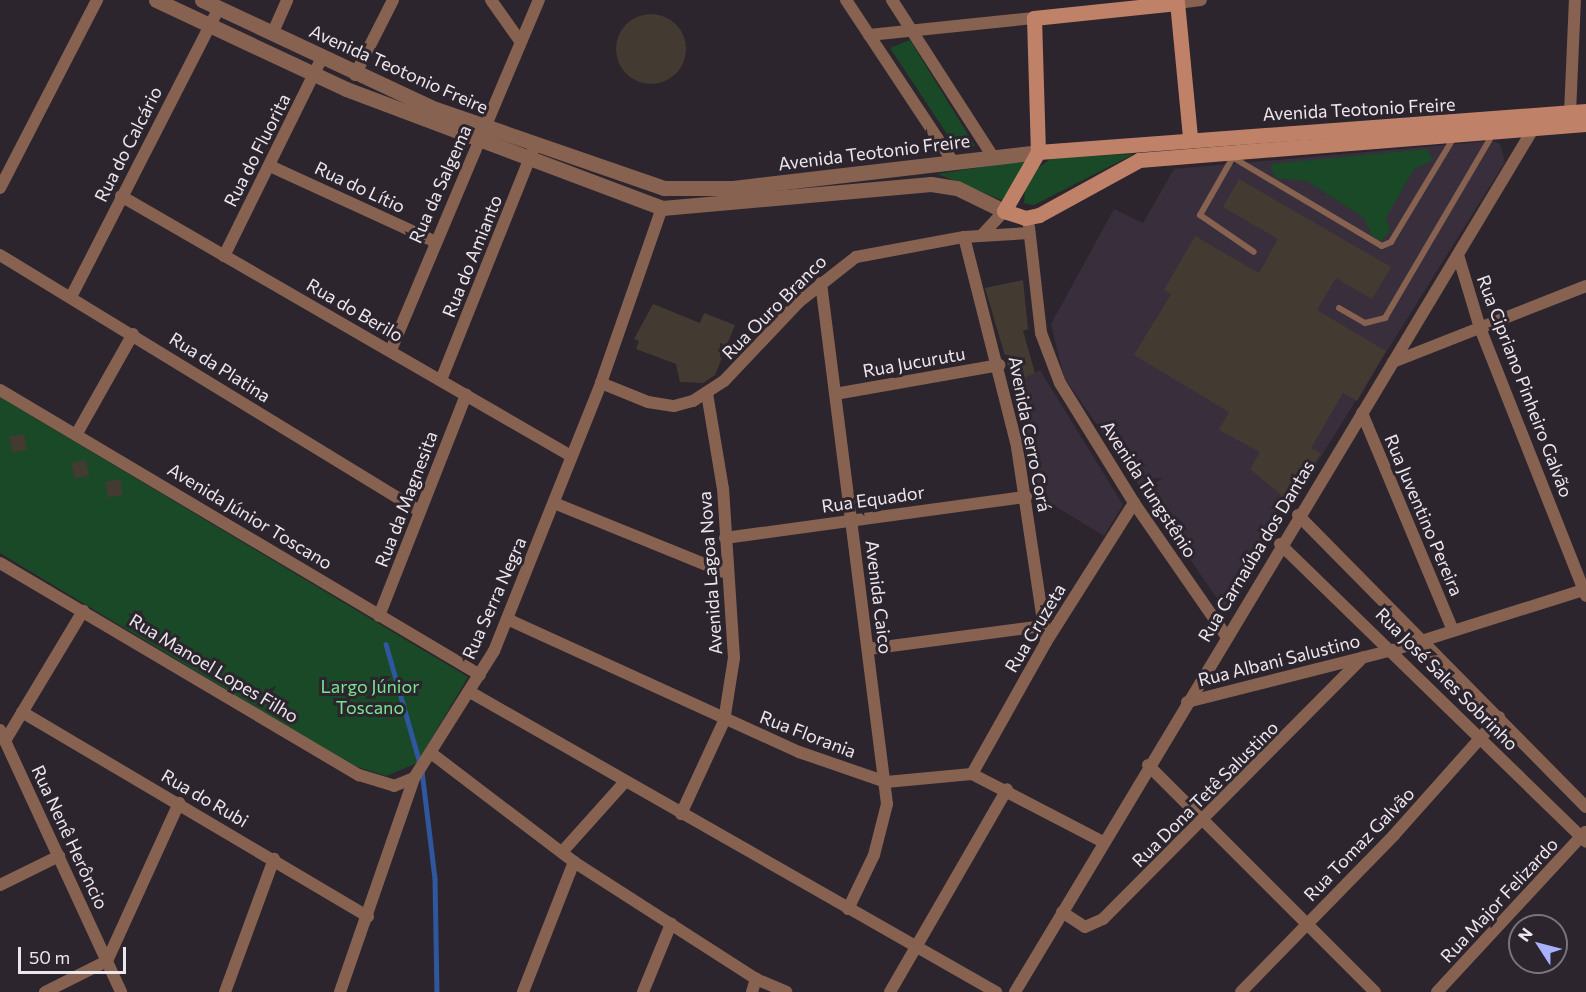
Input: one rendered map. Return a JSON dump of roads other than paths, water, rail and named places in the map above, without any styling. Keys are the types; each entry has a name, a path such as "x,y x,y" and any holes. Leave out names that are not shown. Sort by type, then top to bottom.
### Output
{"main road":[{"path":"1004,211 1038,152 1034,18 1089,6 1177,3 1190,137"},
{"name":"Avenida Teotonio Freire","path":"1038,152 1190,137 1449,125 1586,111"},
{"name":"Avenida Teotonio Freire","path":"1004,211 1029,218 1139,160 1230,156 1532,131 1586,124"}],"street":[{"path":"0,188 97,0"},
{"name":"Avenida Teotonio Freire","path":"156,0 315,76 533,151 664,188 825,178 1038,152"},
{"name":"Avenida Teotonio Freire","path":"202,0 273,32 321,60 483,133"},
{"path":"273,32 287,0"},
{"path":"355,75 393,0"},
{"path":"491,0 519,40"},
{"name":"Rua da Salgema","path":"391,350 434,241 483,133 519,40 539,0"},
{"path":"846,0 954,163"},
{"path":"892,0 993,157"},
{"path":"1177,3 1201,0"},
{"path":"1570,113 1575,0"},
{"name":"Rua do Calcário","path":"71,297 219,8"},
{"path":"869,35 911,28 1034,18"},
{"name":"Rua do Fluorita","path":"224,256 321,60"},
{"name":"Rua Carnaúba dos Dantas","path":"1015,992 1101,842 1532,131"},
{"path":"1190,137 1192,158"},
{"name":"Avenida Teotonio Freire","path":"533,151 662,208 945,185 1004,211"},
{"name":"Rua do Amianto","path":"441,380 533,151"},
{"name":"Rua do Lítio","path":"270,166 434,241"},
{"path":"825,178 826,195"},
{"name":"Rua do Berilo","path":"121,196 571,456"},
{"name":"Rua Serra Negra","path":"340,992 368,917 414,778 480,675 507,619 600,383 662,208"},
{"path":"981,236 1004,211"},
{"path":"1029,218 1029,234"},
{"name":"Rua Ouro Branco","path":"600,383 674,406 707,393 751,356 821,283 856,257 964,237 1029,234"},
{"name":"Avenida Tungstênio","path":"1029,234 1048,357 1134,503 1226,636"},
{"name":"Avenida Cerro Corá","path":"964,237 999,365 1026,497 1046,642"},
{"name":"Rua da Platina","path":"0,255 133,334 420,512"},
{"name":"Rua Cipriano Pinheiro Galvão","path":"1458,255 1480,328 1585,592"},
{"name":"Avenida Caico","path":"821,283 886,782 883,830 848,909"},
{"path":"1393,362 1586,286"},
{"path":"76,435 133,334"},
{"name":"Rua Jucurutu","path":"835,394 999,365"},
{"name":"Avenida Júnior Toscano","path":"0,390 480,675"},
{"name":"Avenida Lagoa Nova","path":"681,814 724,721 734,658 724,572 725,538 707,393"},
{"name":"Rua da Magnesita","path":"380,616 466,395"},
{"name":"Rua Juventino Pereira","path":"1362,413 1453,631"},
{"name":"Rua Equador","path":"725,538 1026,497"},
{"path":"554,503 724,572"},
{"name":"Rua Cruzeta","path":"972,774 1046,642 1134,503"},
{"name":"Rua José Sales Sobrinho","path":"1298,515 1425,640 1586,807"},
{"name":"Rua José Sales Sobrinho","path":"1280,544 1393,650 1480,738 1584,837"},
{"name":"Rua Manoel Lopes Filho","path":"0,563 359,775 394,786 414,778"},
{"name":"Rua Albani Salustino","path":"1187,702 1393,650 1585,592"},
{"path":"4,746 83,611"},
{"name":"Rua Florania","path":"507,619 724,721 886,782 972,774 1007,789 1101,842"},
{"path":"868,649 1042,626"},
{"name":"Rua Dona Tetê Salustino","path":"1062,912 1085,927 1103,919 1363,657"},
{"path":"470,692 624,783 996,992"},
{"name":"Rua do Rubi","path":"22,712 274,859 368,917"},
{"name":"Rua Tomaz Galvão","path":"1241,992 1498,717"},
{"name":"Rua Nenê Herôncio","path":"4,746 121,992"},
{"path":"431,753 574,862 756,979 786,992"},
{"path":"1148,765 1305,925 1375,992"},
{"path":"562,852 624,783"},
{"path":"890,992 1007,789"},
{"path":"45,992 106,961 179,803"},
{"name":"Rua Major Felizardo","path":"1437,992 1584,837"},
{"path":"0,885 58,856"},
{"path":"225,992 274,859"},
{"path":"523,992 574,862"},
{"path":"643,992 671,924"},
{"path":"752,992 756,979"}],"lane":[{"path":"1339,308 1365,323 1385,318 1494,133"},
{"name":"Avenida Teotonio Freire","path":"1230,156 1382,246 1391,242 1454,137"},
{"path":"1230,156 1200,215 1254,252"}],"waterway":[{"path":"386,644 420,763"},
{"path":"422,771 435,879 437,992"}],"park label":[{"name":"Largo Júnior Toscano","path":"370,697"}]}
